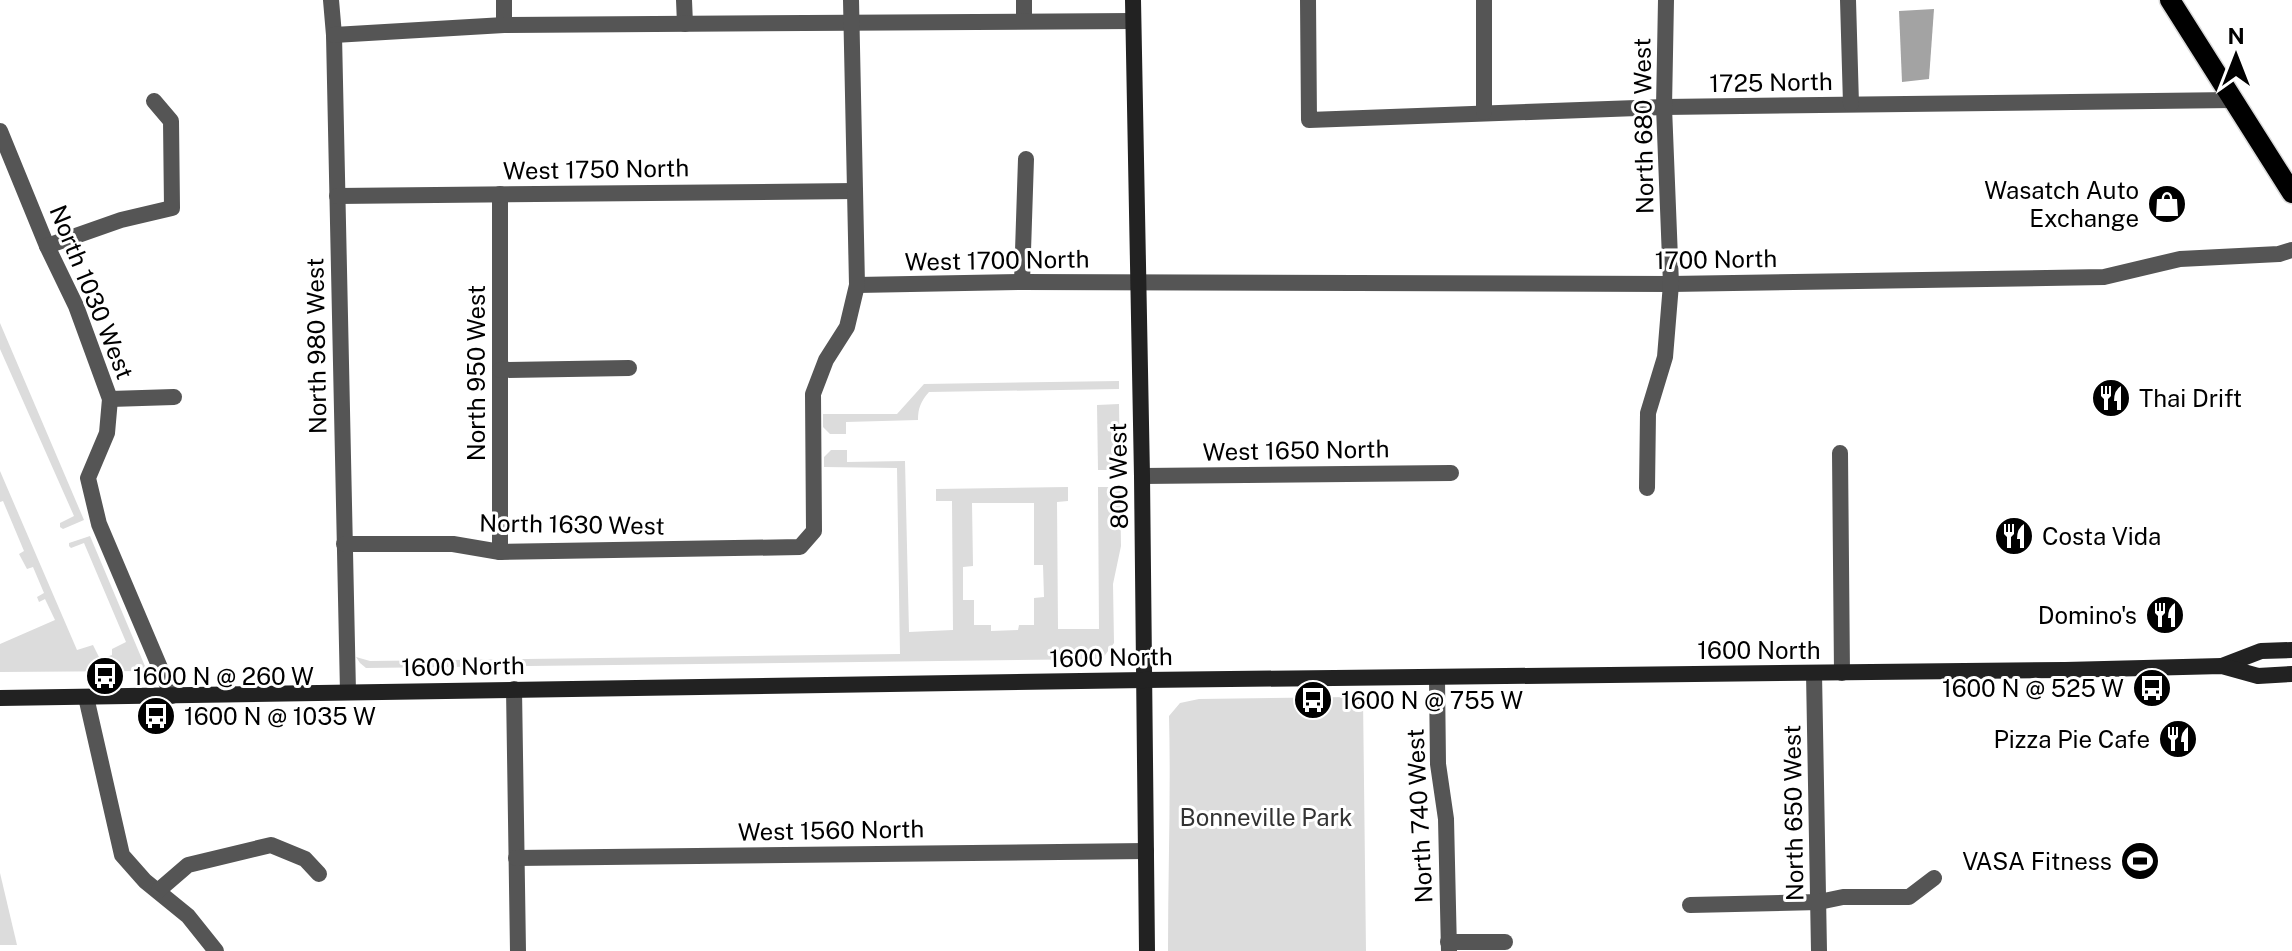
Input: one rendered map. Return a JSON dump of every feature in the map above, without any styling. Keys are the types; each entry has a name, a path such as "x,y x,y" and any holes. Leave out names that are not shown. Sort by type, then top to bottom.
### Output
{"main road":[{"name":"800 West","path":"1133,0 1147,951"},
{"path":"2170,0 2292,193"},
{"name":"1600 North","path":"2222,666 2261,651 2292,650"},
{"name":"1600 North","path":"0,698 2222,666 2258,676 2292,674"}],"street":[{"name":"North 980 West","path":"331,0 348,692"},
{"path":"504,0 504,25"},
{"path":"684,0 685,24"},
{"path":"851,0 857,285"},
{"path":"1024,0 1024,21"},
{"name":"1725 North","path":"1308,0 1309,120 1664,107 2233,100"},
{"path":"1484,0 1484,112"},
{"name":"North 680 West","path":"1647,488 1648,413 1665,357 1671,284 1664,107 1666,0"},
{"path":"1848,0 1851,104"},
{"path":"334,35 504,25 1133,21"},
{"path":"47,246 121,220 172,208 171,121 154,101"},
{"name":"North 1030 West","path":"0,131 47,246 76,306 110,399 107,433 88,478 99,524 172,696"},
{"path":"1022,282 1026,159"},
{"name":"West 1750 North","path":"337,196 855,191"},
{"name":"North 950 West","path":"500,194 500,552"},
{"name":"1700 North","path":"1138,283 1671,284 2104,277 2180,259 2279,254 2292,250"},
{"name":"West 1700 North","path":"857,285 1138,283"},
{"name":"North 1630 West","path":"344,544 453,544 500,552 800,547 814,531 813,394 826,360 847,327 857,285"},
{"path":"500,370 629,368"},
{"path":"110,399 174,397"},
{"path":"1840,453 1842,673"},
{"name":"West 1650 North","path":"1142,476 1451,473"},
{"name":"North 650 West","path":"1814,673 1819,951"},
{"name":"North 740 West","path":"1437,678 1438,764 1446,819 1448,946"},
{"path":"514,689 518,951"},
{"path":"86,697 122,855 145,881 188,916 211,949"},
{"path":"159,890 188,865 271,845 305,859 319,874"},
{"name":"West 1560 North","path":"516,858 1146,851"},
{"path":"1690,905 1819,902 1843,897 1909,897 1934,878"},
{"path":"1448,946 1505,942"}],"green space":[{"path":"0,323 84,520 63,529 60,523 74,516 0,349"},
{"path":"1119,381 1119,389 929,392 920,405 918,420 846,422 846,434 830,434 823,427 823,414 897,414 924,384"},
{"path":"1119,404 1120,470 1098,470 1097,405"},
{"path":"831,450 847,450 847,462 905,461 909,632 953,630 952,501 936,501 936,489 1068,487 1068,501 1057,502 1058,629 1099,629 1098,487 1120,487 1121,546 1113,584 1114,643 1102,659 366,668 356,657 370,661 900,654 897,468 824,467 824,457","holes":["972,503 1034,503 1034,565 1043,565 1044,597 1034,598 1034,625 1019,625 1018,630 991,631 991,625 974,625 974,600 963,600 963,567 973,566"]},
{"path":"0,471 77,650 93,645 100,659 112,655 112,649 126,642 84,543 69,546 69,543 90,536 147,671 0,672 0,644 55,620 45,599 39,602 37,597 44,593 33,567 27,569 19,554 24,551 3,501 0,502"},
{"name":"Bonneville Park","path":"1363,698 1366,951 1168,951 1169,716 1180,703 1199,699"},
{"path":"0,873 17,945 0,945"}],"shaded area":[{"path":"1934,9 1929,79 1902,82 1899,11"}],"place":[{"name":"Wasatch Auto Exchange","path":"2167,204"},
{"name":"Thai Drift","path":"2111,398"},
{"name":"Costa Vida","path":"2014,536"},
{"name":"Domino's","path":"2165,615"},
{"name":"1600 N @ 260 W","path":"105,676"},
{"name":"1600 N @ 525 W","path":"2152,688"},
{"name":"1600 N @ 755 W","path":"1313,700"},
{"name":"1600 N @ 1035 W","path":"156,716"},
{"name":"Pizza Pie Cafe","path":"2178,739"},
{"name":"VASA Fitness","path":"2140,861"}]}
